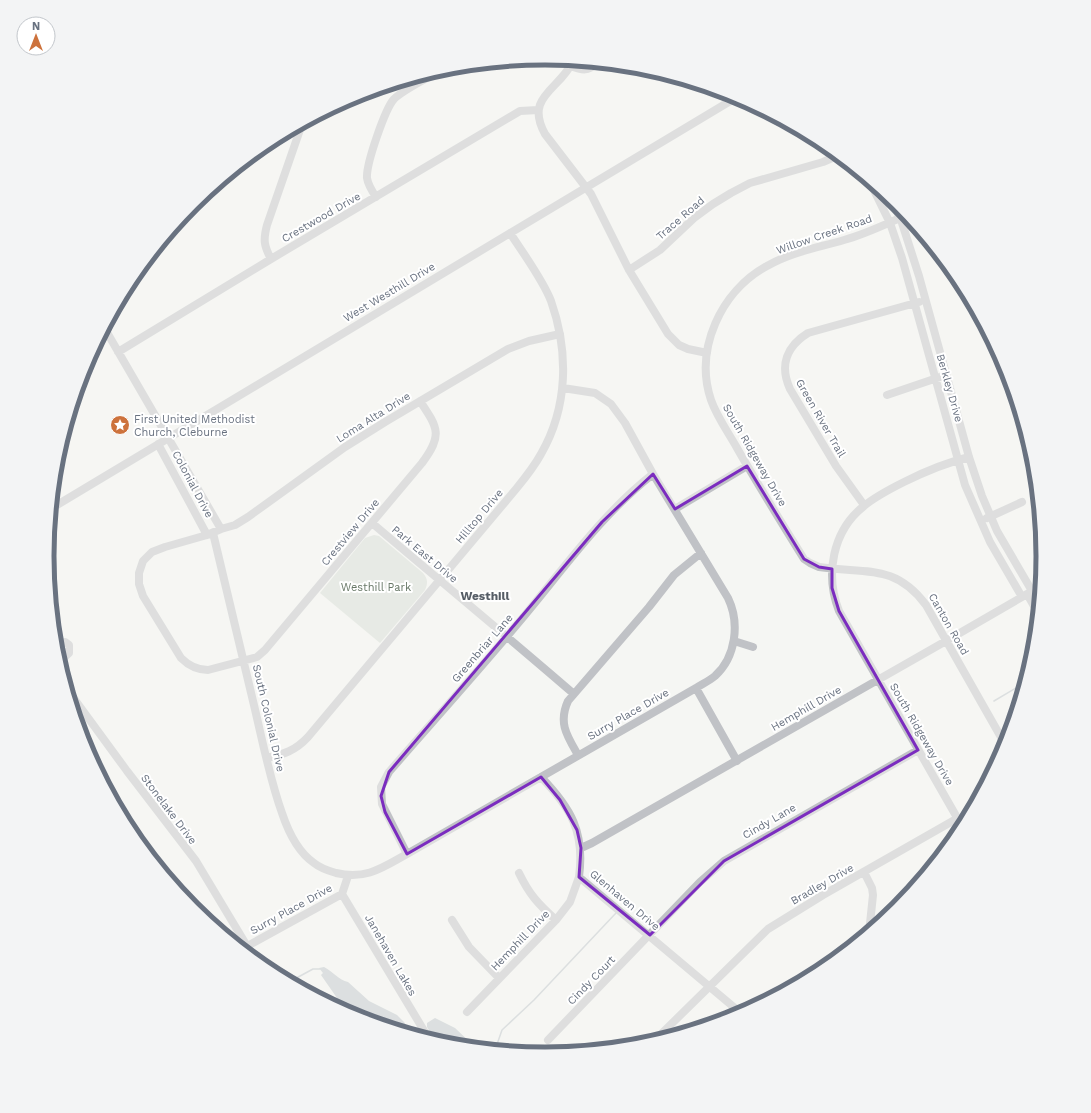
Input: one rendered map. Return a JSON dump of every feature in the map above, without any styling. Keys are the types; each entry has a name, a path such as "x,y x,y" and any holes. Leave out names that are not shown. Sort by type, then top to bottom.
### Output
{"street":[{"path":"570,66 544,95 538,110 539,121 545,134 587,187 629,270 672,340 688,349 707,353"},
{"path":"575,66 581,70 588,70 592,67"},
{"path":"376,197 370,187 367,176 370,160 385,114 394,99 424,81"},
{"name":"West Westhill Drive","path":"57,505 262,380 730,100"},
{"name":"Crestwood Drive","path":"118,352 520,111 528,109 538,110"},
{"path":"271,259 265,248 264,240 267,225 299,131"},
{"name":"Trace Road","path":"629,270 660,250 694,218 731,193 750,183 823,162 832,158"},
{"name":"Berkley Drive","path":"875,191 890,223 902,258 966,485 990,542 1027,594"},
{"name":"Willow Creek Road","path":"707,353 713,328 726,302 744,282 756,273 766,266 801,251 844,240 890,223 901,217"},
{"name":"Berkley Drive","path":"901,218 920,276 925,300 969,457 982,496 997,531 1034,607"},
{"name":"Hilltop Drive","path":"267,758 287,753 299,746 516,489 541,454 551,435 558,415 563,388 564,372 560,334 550,300 543,285 510,233"},
{"name":"Green River Trail","path":"864,506 836,466 790,389 785,375 786,358 794,344 808,333 925,300"},
{"path":"108,334 168,438"},
{"name":"Loma Alta Drive","path":"210,534 235,525 248,517 345,447 513,347 529,341 560,334"},
{"name":"South Ridgeway Drive","path":"707,353 707,378 711,400 716,411 747,466 804,559 819,568 832,569 832,588 839,611 959,821"},
{"path":"887,395 936,378 947,376"},
{"name":"Surry Place Drive","path":"246,946 342,894 348,876 362,875 376,871 696,688 715,676 731,652 735,628 732,607 653,474 625,423 611,404 595,393 563,388"},
{"name":"Crestview Drive","path":"210,534 152,552 143,561 139,573 139,584 143,596 181,658 193,668 200,670 208,670 257,657 265,650 422,463 432,450 436,439 436,429 420,401"},
{"name":"Colonial Drive","path":"168,438 221,529"},
{"name":"Colonial Drive","path":"158,444 210,534"},
{"path":"832,569 834,554 842,533 848,522 864,506 888,490 926,471 943,464 969,457"},
{"path":"675,509 747,466"},
{"name":"Greenbriar Lane","path":"407,854 382,804 381,791 384,779 507,636 602,522 633,490 653,474"},
{"path":"980,521 1022,502"},
{"name":"Park East Drive","path":"372,523 574,694"},
{"name":"South Colonial Drive","path":"210,534 282,813 301,851 314,863 329,871 348,876"},
{"path":"578,755 566,734 563,723 564,710 574,694 674,576 701,553"},
{"name":"Canton Road","path":"832,569 886,574 906,584 914,590 926,605 1002,739"},
{"name":"Hemphill Drive","path":"581,848 1036,589"},
{"path":"734,641 753,647"},
{"path":"62,643 65,642 69,645 69,653 64,657"},
{"path":"696,688 737,760"},
{"name":"Stonelake Drive","path":"76,702 196,861 243,944"},
{"name":"Cindy Lane","path":"650,935 700,882 724,861 918,750"},
{"name":"Glenhaven Drive","path":"541,777 552,788 569,812 577,830 581,848 579,877 650,935 737,1010"},
{"name":"Bradley Drive","path":"661,1034 768,929 796,911 958,818"},
{"path":"519,872 531,895 556,920"},
{"path":"864,872 872,888 873,895 870,926"},
{"name":"Hemphill Drive","path":"467,1012 556,920 570,902 579,877"},
{"name":"Janehaven Lakes","path":"342,894 421,1032"},
{"path":"452,920 469,947 499,978"},
{"name":"Cindy Court","path":"548,1040 650,935"}],"highlighted area":[{"path":"747,466 804,559 819,567 832,569 832,588 839,611 918,750 724,861 650,935 579,877 581,848 577,830 560,800 541,777 407,854 385,812 381,796 389,772 602,522 653,474 675,509"}],"green space":[{"name":"Westhill Park","path":"374,535 379,536 423,573 427,581 425,590 380,643 320,593 365,538"}],"shaded area":[{"path":"324,967 348,982 369,1001 397,1015 408,1028 357,1011 341,1003 321,975 323,973 319,968"},
{"path":"435,1018 455,1028 470,1042 431,1034 427,1027 427,1023"}],"waterway":[{"path":"994,701 1019,686"},
{"path":"497,1045 502,1030 534,1000 616,913"},
{"path":"295,979 313,969 320,969"}],"place":[{"name":"First United Methodist Church, Cleburne","path":"120,425"}],"district":[{"name":"Westhill","path":"485,596"}]}
